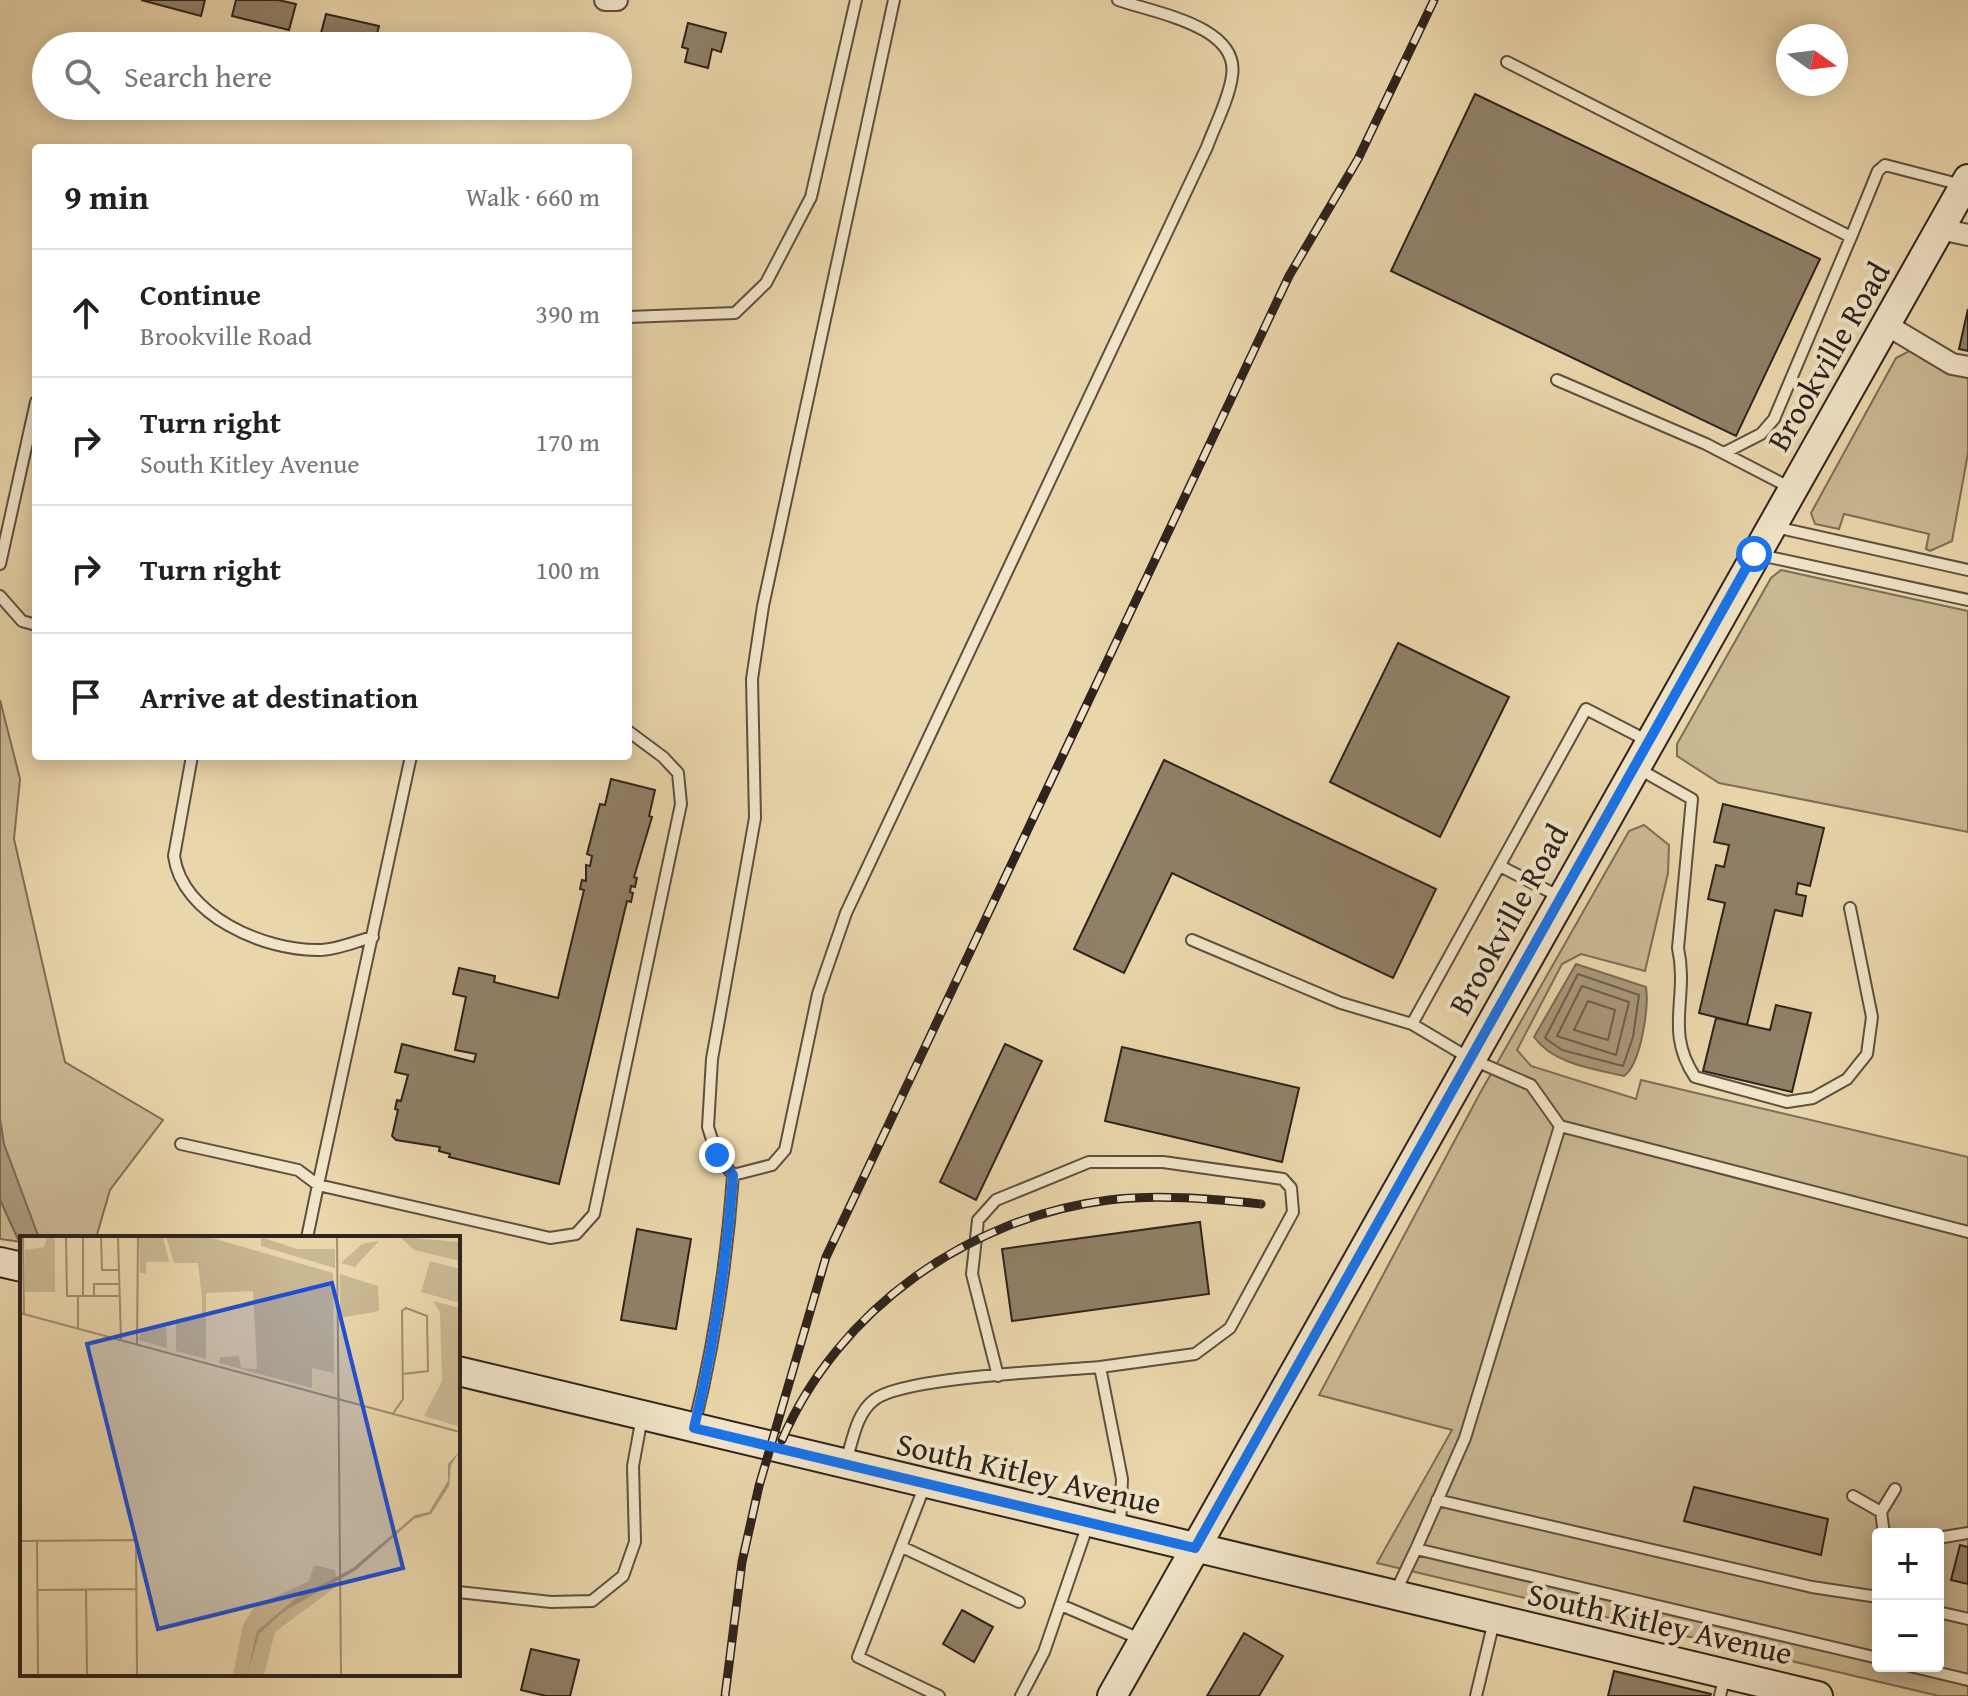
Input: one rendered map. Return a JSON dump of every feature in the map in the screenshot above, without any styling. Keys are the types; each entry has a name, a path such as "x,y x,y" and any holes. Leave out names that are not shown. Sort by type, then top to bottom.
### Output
{"main road":[{"name":"Brookville Road","path":"1112,1696 1469,1058 1966,182"},
{"path":"0,1262 20,1267"},
{"name":"South Kitley Avenue","path":"460,1371 1494,1619 1722,1685 1818,1696"}],"street":[{"path":"1940,229 1968,235"},
{"path":"1885,324 1952,364 1968,367"}],"lane":[{"path":"632,317 735,313 766,283 811,197 856,0"},
{"path":"694,1428 710,1363 727,1262 733,1175 717,1155 708,1127 712,1059 755,818 752,679 763,606 894,0"},
{"path":"733,1175 772,1165 785,1150 818,994 846,913 1207,147 1232,76 1231,53 1213,33 1118,0"},
{"path":"1507,62 1851,237"},
{"path":"1724,453 1761,434 1774,419 1878,171 1885,165 1966,182"},
{"path":"1557,380 1724,453 1792,488"},
{"path":"0,564 32,420"},
{"path":"1770,526 1968,570"},
{"path":"1754,554 1968,600"},
{"path":"0,596 22,621 32,624"},
{"path":"1412,1024 1586,709 1648,741"},
{"path":"181,1144 298,1170 318,1185 550,1238 576,1234 594,1214 681,804 678,773 663,757 632,734"},
{"path":"191,760 174,856 176,872 193,899 235,928 289,949 323,950 373,937"},
{"path":"307,1236 410,760"},
{"path":"1634,766 1692,799 1678,948 1683,972 1677,1035 1682,1057 1695,1077 1787,1102 1813,1098 1847,1079 1867,1054 1872,1017 1850,908"},
{"path":"1500,866 1560,897"},
{"path":"1192,940 1341,1003 1412,1024 1469,1058 1531,1085 1560,1126 1968,1232"},
{"path":"1394,1595 1465,1438 1560,1126"},
{"path":"845,1464 859,1418 875,1399 907,1386 1100,1367 1195,1354 1230,1328 1293,1212 1291,1188 1283,1179 1163,1162 1089,1162 996,1200 978,1220 972,1274 998,1376"},
{"path":"1100,1367 1122,1479 1120,1530"},
{"path":"460,1592 551,1602 592,1601 623,1576 635,1542 633,1466 642,1415"},
{"path":"925,1483 858,1657 939,1696"},
{"path":"1883,1528 1881,1512 1895,1489"},
{"path":"1853,1496 1881,1512"},
{"path":"1437,1500 1812,1587 1872,1596"},
{"path":"1021,1696 1044,1652 1089,1522"},
{"path":"1944,1537 1968,1533"},
{"path":"902,1547 1019,1602"},
{"path":"1416,1549 1872,1657"},
{"path":"1061,1605 1143,1641"},
{"path":"1944,1613 1968,1619"},
{"path":"1476,1696 1494,1619"},
{"path":"1935,1672 1968,1680"}],"shaded area":[{"path":"1911,350 1968,375 1968,453 1952,541 1930,551 1926,549 1929,534 1844,514 1839,529 1815,524 1811,513 1896,358"},
{"path":"1781,570 1968,611 1968,832 1719,783 1677,756 1677,744 1771,578"},
{"path":"0,700 20,779 14,839 65,1062 163,1120 110,1190 97,1236 20,1236 20,1242 0,1239"},
{"path":"1644,825 1669,845 1668,873 1645,971 1581,954 1562,964 1517,1050 1531,1066 1636,1099 1641,1080 1968,1157 1968,1696 1939,1696 1377,1563 1452,1430 1319,1395 1479,1095 1629,831"}],"water":[{"path":"1576,964 1646,987 1645,1021 1639,1048 1630,1070 1624,1076 1563,1059 1552,1054 1534,1037"},
{"path":"0,1119 4,1144 38,1236 20,1236 20,1244 0,1200"}],"building":[{"path":"141,0 205,0 201,16"},
{"path":"236,0 278,0 296,4 289,30 232,16"},
{"path":"326,14 379,26 378,32 321,32"},
{"path":"688,23 726,33 721,52 712,49 708,68 685,62 688,49 682,47"},
{"path":"1475,94 1820,259 1736,436 1391,271"},
{"path":"1968,309 1968,351 1959,349"},
{"path":"1398,643 1509,697 1440,837 1330,782"},
{"path":"1164,760 1436,889 1393,978 1172,873 1124,973 1074,949"},
{"path":"611,779 655,790 649,816 652,817 634,877 637,878 635,887 631,886 631,902 627,901 559,1184 449,1157 450,1154 439,1151 440,1147 396,1140 392,1136 398,1110 395,1109 397,1100 401,1101 408,1075 395,1072 402,1044 474,1062 476,1054 455,1050 466,997 453,994 459,968 495,976 494,982 558,998 584,890 580,889 582,880 586,881 586,865 590,866 592,856 587,854 600,804 605,805"},
{"path":"1723,804 1824,828 1810,886 1798,883 1796,894 1806,896 1802,916 1775,910 1747,1025 1699,1013 1725,903 1708,899 1716,865 1724,867 1729,845 1714,842"},
{"path":"1776,1005 1811,1013 1792,1092 1703,1071 1716,1018 1770,1030"},
{"path":"1005,1044 1042,1061 976,1200 940,1182"},
{"path":"1122,1047 1299,1088 1282,1162 1105,1121"},
{"path":"1200,1222 1209,1294 1012,1321 1002,1249"},
{"path":"637,1229 691,1239 676,1329 621,1320"},
{"path":"1694,1487 1828,1519 1821,1555 1684,1521"},
{"path":"1960,1545 1968,1547 1968,1584 1951,1580"},
{"path":"962,1610 993,1627 974,1662 943,1644"},
{"path":"1244,1633 1283,1656 1259,1696 1207,1696"},
{"path":"531,1649 579,1660 570,1696 546,1696 521,1690"},
{"path":"1614,1671 1711,1694 1608,1696"}],"railway":[{"path":"725,1696 742,1562 759,1486 826,1257 1289,276 1358,159 1434,0"},
{"path":"782,1440 806,1393 837,1350 873,1311 914,1278 959,1249 1007,1226 1057,1210 1109,1200 1166,1197 1261,1204"}],"route":[{"path":"717,1155 733,1175 727,1262 710,1363 694,1428 1195,1548 1754,554"}]}
